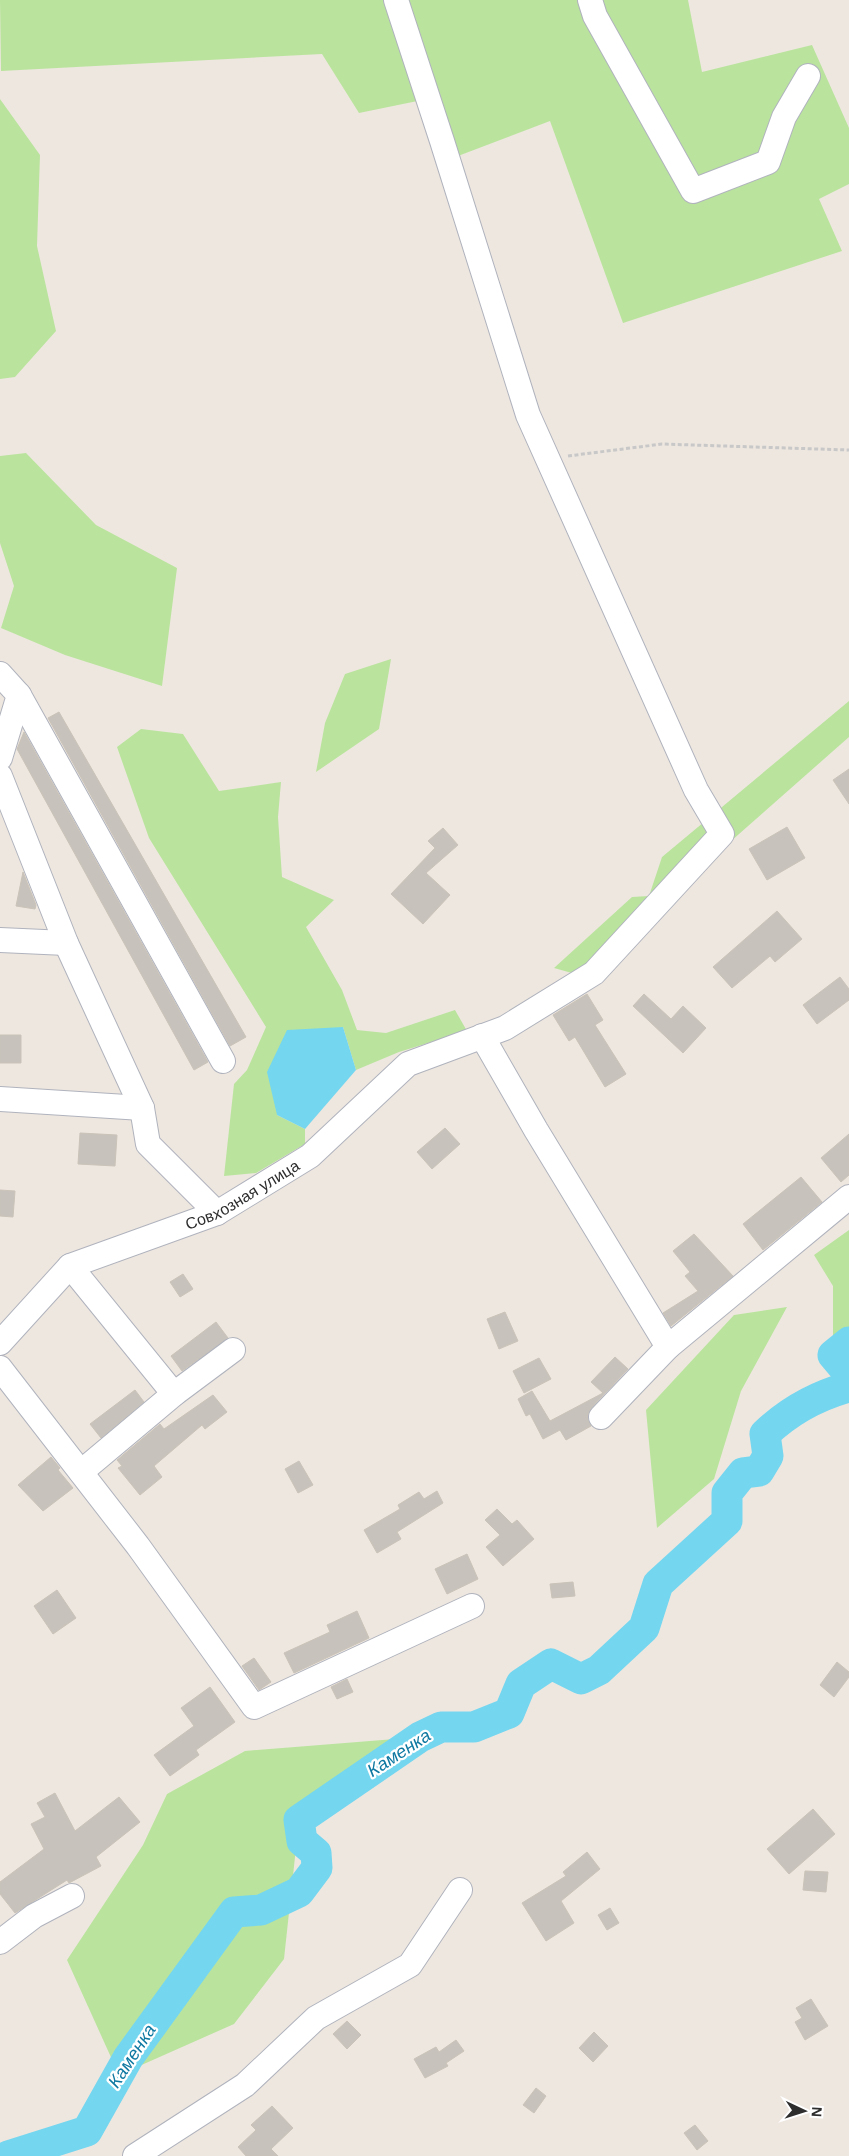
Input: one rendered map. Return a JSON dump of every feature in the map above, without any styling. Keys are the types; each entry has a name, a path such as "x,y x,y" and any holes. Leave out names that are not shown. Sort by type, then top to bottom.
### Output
{"street":[{"path":"396,0 528,415 547,459"},
{"path":"590,0 595,16 693,190 768,162 784,117 808,76"},
{"name":"Совхозная улица","path":"0,1343 70,1266 217,1213 310,1156 408,1064 504,1028 594,973 722,834 696,790 547,459"},
{"path":"0,674 19,695 223,1061"},
{"path":"0,758 19,695"},
{"path":"0,776 66,943 142,1108 148,1144 217,1213"},
{"path":"0,940 66,943"},
{"path":"482,1036 536,1130 668,1347"},
{"path":"0,1099 142,1108"},
{"path":"601,1417 668,1347 849,1197"},
{"path":"70,1266 174,1394"},
{"path":"81,1472 174,1394 233,1350"},
{"path":"0,1368 138,1546 254,1707 472,1606"},
{"path":"135,2156 245,2085 316,2018 410,1965 460,1890"},
{"path":"0,1942 34,1916 72,1896"}],"path":[{"path":"547,459 662,444 849,450"}],"green space":[{"path":"0,0 688,0 702,72 812,45 849,128 849,184 819,199 842,251 623,323 550,121 458,156 437,97 359,113 322,54 1,71"},
{"path":"0,99 40,155 37,246 56,331 15,377 0,379"},
{"path":"26,453 96,525 177,568 162,686 65,655 1,628 14,586 0,543 0,456"},
{"path":"391,659 379,729 316,772 325,723 345,674"},
{"path":"849,701 849,737 579,975 554,968 632,897 649,896 662,857"},
{"path":"141,729 183,734 219,791 281,782 278,817 282,877 334,900 306,927 342,990 357,1030 386,1033 455,1010 467,1031 399,1052 356,1070 343,1027 277,1115 305,1129 305,1144 256,1173 224,1176 234,1084 247,1070 266,1027 149,838 117,747"},
{"path":"849,1230 849,1368 833,1355 833,1286 814,1255"},
{"path":"787,1307 741,1391 714,1479 657,1528 646,1410 734,1315"},
{"path":"420,1737 299,1820 284,1959 234,2024 119,2075 67,1960 143,1845 167,1794 245,1751"}],"water":[{"path":"343,1027 356,1070 305,1129 277,1115 267,1072 287,1030"}],"building":[{"path":"59,712 246,1037 230,1046 48,718"},
{"path":"24,732 208,1062 194,1070 17,749"},
{"path":"849,769 849,804 833,780"},
{"path":"787,827 805,858 767,880 749,849"},
{"path":"443,828 458,845 426,873 450,895 423,924 391,894 435,848 428,841"},
{"path":"23,872 36,905 35,909 16,906"},
{"path":"777,911 802,939 775,962 770,956 732,988 713,967"},
{"path":"840,977 849,989 849,1000 817,1024 803,1005"},
{"path":"587,994 603,1020 595,1025 626,1074 605,1087 575,1037 569,1041 553,1015"},
{"path":"644,994 671,1019 683,1006 706,1028 683,1053 633,1006"},
{"path":"0,1035 21,1035 21,1063 0,1063"},
{"path":"445,1128 460,1144 432,1169 417,1152"},
{"path":"80,1133 117,1135 115,1166 78,1164"},
{"path":"849,1134 849,1175 841,1182 821,1158"},
{"path":"801,1177 822,1202 763,1250 743,1224"},
{"path":"0,1190 15,1191 13,1217 0,1216"},
{"path":"694,1234 733,1276 671,1326 663,1313 698,1291 685,1276 690,1272 673,1251"},
{"path":"183,1274 193,1289 180,1297 170,1282"},
{"path":"505,1312 518,1341 499,1349 487,1319"},
{"path":"216,1322 228,1338 182,1371 171,1356"},
{"path":"615,1357 628,1369 591,1408 588,1420 591,1426 566,1440 560,1430 543,1439 530,1414 526,1416 518,1399 532,1391 550,1421 603,1393 591,1382"},
{"path":"539,1358 551,1379 524,1393 513,1371"},
{"path":"135,1390 144,1402 101,1438 90,1424"},
{"path":"213,1395 227,1412 205,1429 202,1425 154,1466 162,1477 140,1495 118,1468 122,1466 117,1460 160,1424 164,1429"},
{"path":"51,1457 60,1468 58,1470 73,1488 43,1511 18,1485"},
{"path":"299,1461 313,1485 298,1493 285,1469"},
{"path":"437,1491 443,1503 397,1532 401,1539 377,1553 364,1530 400,1509 398,1505 419,1492 424,1499"},
{"path":"497,1509 512,1524 517,1520 534,1539 503,1566 486,1547 500,1535 485,1520"},
{"path":"467,1554 478,1579 447,1594 435,1569"},
{"path":"573,1582 575,1596 552,1598 550,1584"},
{"path":"57,1590 76,1618 53,1634 34,1606"},
{"path":"357,1611 369,1638 294,1673 284,1653 330,1632 327,1625"},
{"path":"254,1658 271,1682 259,1690 242,1666"},
{"path":"837,1662 849,1672 849,1677 834,1697 820,1685"},
{"path":"347,1679 353,1692 337,1699 331,1687"},
{"path":"210,1687 235,1722 196,1750 199,1755 170,1776 154,1755 194,1726 181,1708"},
{"path":"55,1793 75,1831 119,1797 140,1822 96,1857 101,1866 69,1883 67,1880 15,1913 0,1894 0,1882 44,1849 31,1824 45,1817 37,1803"},
{"path":"813,1809 835,1834 789,1874 767,1849"},
{"path":"587,1852 600,1869 561,1901 574,1923 546,1941 522,1903 566,1876 563,1872"},
{"path":"805,1871 828,1872 826,1892 803,1890"},
{"path":"610,1908 619,1923 607,1930 598,1915"},
{"path":"811,1999 828,2026 805,2040 795,2022 802,2018 796,2008"},
{"path":"347,2021 361,2035 347,2049 333,2034"},
{"path":"594,2032 608,2046 593,2062 579,2048"},
{"path":"456,2040 464,2051 446,2063 448,2066 425,2078 414,2059 436,2047 439,2052"},
{"path":"536,2088 546,2096 534,2113 523,2105"},
{"path":"272,2106 293,2128 271,2149 278,2156 246,2156 238,2147 256,2130 251,2125"},
{"path":"695,2125 708,2141 697,2150 684,2133"}],"waterway":[{"name":"Каменка","path":"849,1342 833,1355 849,1374"},
{"name":"Каменка","path":"8,2156 87,2131 128,2058 234,1912 261,1910 299,1892 317,1868 316,1853 302,1841 299,1820 420,1737 441,1727 474,1727 509,1713 521,1684 551,1664 581,1679 599,1670 644,1628 658,1584 727,1521 727,1493 743,1473 759,1471 768,1456 765,1434 793,1411 825,1395 849,1387"}]}
